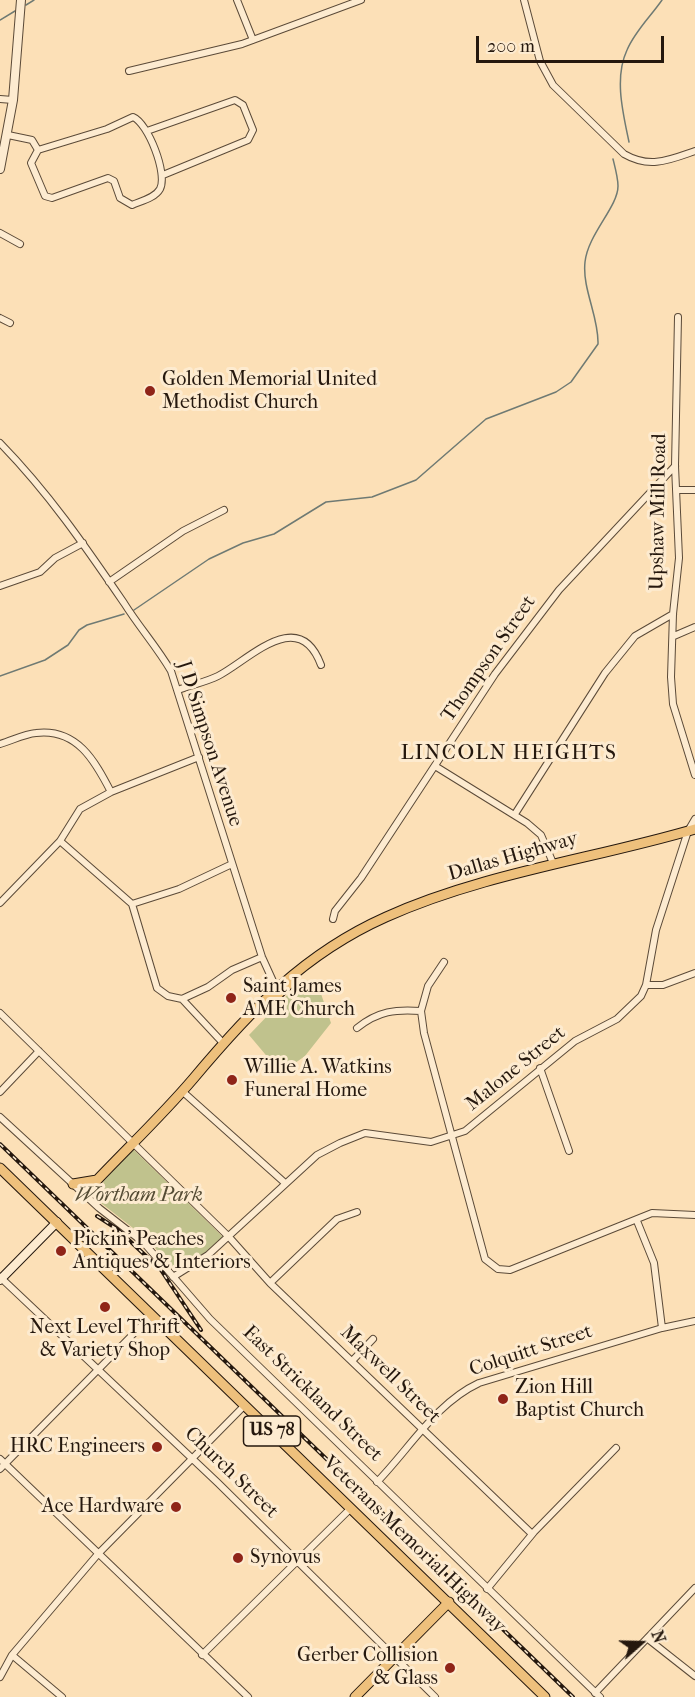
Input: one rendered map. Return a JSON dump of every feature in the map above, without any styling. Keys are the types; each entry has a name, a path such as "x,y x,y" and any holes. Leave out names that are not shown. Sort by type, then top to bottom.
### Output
{"main road":[{"name":"Dallas Highway","path":"194,1078 223,1042 277,990 317,956 385,917 436,898 554,863 692,830"},
{"name":"Dallas Highway","path":"84,1194 277,990"},
{"name":"Veterans Memorial Highway","path":"0,1168 448,1602 539,1695"},
{"path":"73,1184 97,1180"},
{"path":"1,1278 57,1222"},
{"path":"355,1697 448,1602"}],"street":[{"path":"0,169 13,100 21,0"},
{"path":"237,0 252,40"},
{"path":"129,71 252,40 361,0"},
{"path":"524,0 540,61 553,85 624,154 636,161 651,163 664,162 695,151"},
{"path":"0,99 13,100"},
{"path":"147,131 235,100 243,105 253,130 248,140 163,175"},
{"path":"134,117 140,120 147,131 163,175 161,188 153,196 132,205 120,198 114,181 108,178 52,198 40,191 31,163 38,150 107,129 134,117"},
{"path":"8,135 32,140 38,150"},
{"path":"0,233 20,244"},
{"name":"Upshaw Mill Road","path":"678,316 675,466 679,558 670,677 673,704 695,776"},
{"path":"0,318 10,323"},
{"name":"J D Simpson Avenue","path":"0,443 69,521 109,582 156,644 178,690 262,957 277,990"},
{"name":"Thompson Street","path":"333,919 336,911 361,878 495,674 559,590 675,466"},
{"path":"676,490 695,490"},
{"path":"109,582 183,531 224,510"},
{"path":"0,586 40,572 55,558 83,543"},
{"path":"515,814 605,673 635,636 673,614"},
{"path":"674,636 695,627"},
{"path":"178,690 217,676 261,646 283,638 308,645 316,652 321,665"},
{"path":"0,744 36,733 66,737 90,754 111,792"},
{"path":"0,903 60,841 80,809 111,792 199,757"},
{"path":"435,766 515,814 541,835 554,863"},
{"path":"695,819 657,930 646,985 663,985 695,973"},
{"path":"60,841 132,904 157,988 168,996 182,999 223,1042"},
{"path":"132,904 180,889 232,864"},
{"path":"182,999 208,987 232,970 262,957"},
{"path":"444,962 428,986 422,1011 424,1033 453,1134 471,1212 488,1263 498,1269 510,1270 637,1221 652,1213 695,1215"},
{"name":"Malone Street","path":"173,1277 208,1255 317,1155 365,1133 431,1142 465,1131 574,1041 617,1019 641,996 646,985"},
{"path":"357,1028 367,1020 394,1009 422,1011"},
{"name":"Maxwell Street","path":"0,1013 229,1237 270,1282 532,1534"},
{"path":"0,1092 39,1051"},
{"path":"540,1068 569,1151"},
{"path":"182,1091 285,1183"},
{"name":"East Strickland Street","path":"0,1117 84,1194 144,1243 210,1319 597,1695"},
{"path":"270,1282 337,1219 357,1212"},
{"path":"637,1221 654,1263 662,1328"},
{"name":"Church Street","path":"1,1278 298,1561 435,1697"},
{"path":"152,1314 2,1464 248,1697"},
{"name":"Colquitt Street","path":"377,1482 437,1413 453,1398 479,1383 662,1328 695,1321"},
{"path":"352,1361 374,1339"},
{"path":"0,1677 12,1655 98,1554 245,1405"},
{"path":"487,1589 532,1534 616,1448"},
{"path":"202,1655 350,1509"},
{"path":"597,1695 695,1588"},
{"path":"648,1639 695,1676"},
{"path":"12,1655 62,1697"}],"green space":[{"path":"306,980 318,985 331,1023 305,1056 281,1073 249,1035 295,987"},
{"name":"Wortham Park","path":"133,1149 223,1237 192,1261 171,1266 147,1239 101,1203 99,1195 105,1185 103,1182"}],"waterway":[{"path":"26,5 34,0"},
{"path":"629,142 620,84 623,61 634,36 662,0"},
{"path":"0,20 15,11"},
{"path":"134,610 209,559 243,543 274,534 326,502 372,497 416,480 486,419 556,392 571,382 598,344 598,334 586,282 585,262 591,241 617,194 618,183 613,159"},
{"path":"0,676 45,660 68,645 79,630 87,625 124,614"}],"railway":[{"path":"0,1144 573,1697"},
{"path":"97,1216 117,1229 161,1270 201,1330"}],"place":[{"name":"Golden Memorial United Methodist Church","path":"150,391"},
{"name":"Saint James AME Church","path":"231,998"},
{"name":"Willie A. Watkins Funeral Home","path":"232,1080"},
{"name":"Pickin' Peaches Antiques & Interiors","path":"61,1251"},
{"name":"Next Level Thrift & Variety Shop","path":"105,1307"},
{"name":"Zion Hill Baptist Church","path":"503,1399"},
{"name":"HRC Engineers","path":"157,1447"},
{"name":"Ace Hardware","path":"176,1507"},
{"name":"Synovus","path":"238,1558"},
{"name":"Gerber Collision & Glass","path":"450,1668"}],"district":[{"name":"LINCOLN HEIGHTS","path":"509,754"}]}
